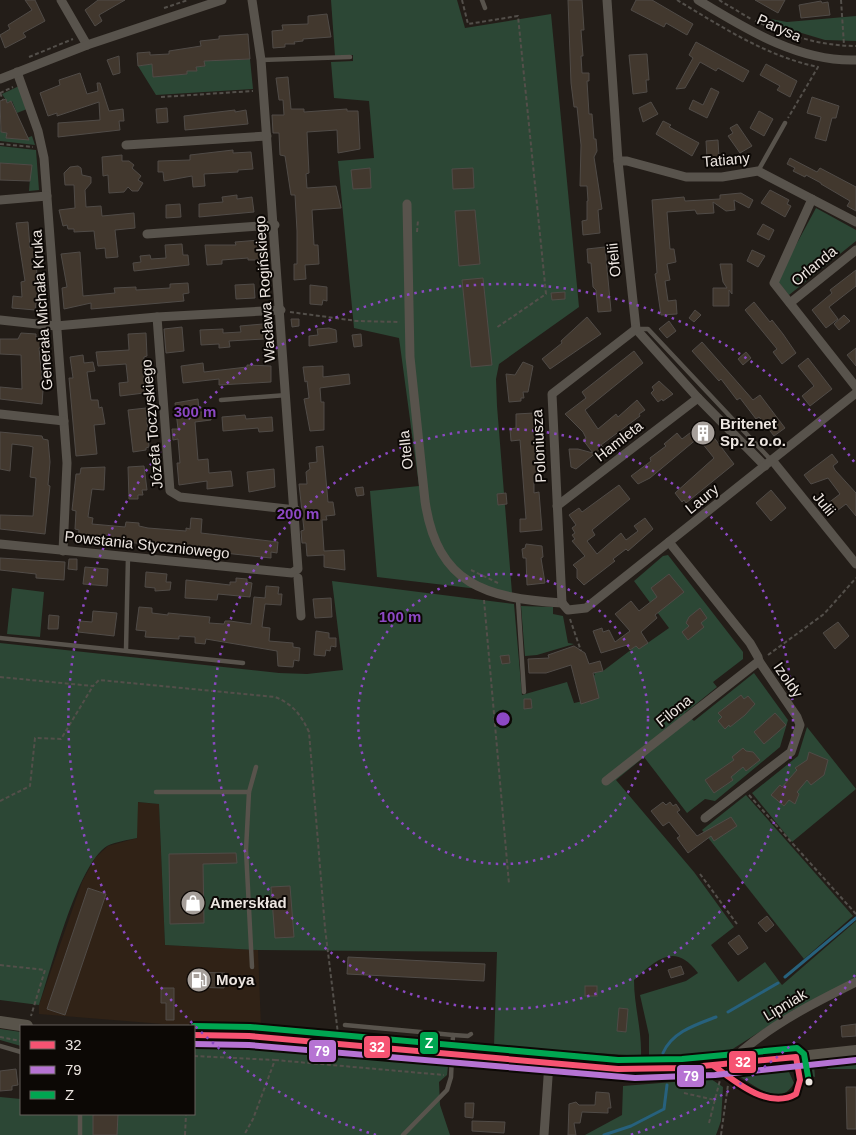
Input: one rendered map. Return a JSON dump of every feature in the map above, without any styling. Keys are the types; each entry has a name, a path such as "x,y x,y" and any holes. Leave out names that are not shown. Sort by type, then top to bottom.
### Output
{"street":[{"path":"61,0 87,44"},
{"name":"Wacława Rogińskiego","path":"252,0 261,60 275,225 296,510 299,566 295,576"},
{"name":"Ofelii","path":"607,0 618,161 636,329"},
{"name":"Parysa","path":"698,0 750,30 788,48 823,58 856,60"},
{"path":"0,79 87,44 217,1"},
{"name":"Generała Michała Kruka","path":"17,72 43,148 67,463 63,551"},
{"path":"126,145 267,136"},
{"name":"Tatiany","path":"618,161 641,164 686,176 722,177 758,171 856,222"},
{"path":"0,200 47,196"},
{"path":"812,198 774,283 856,387"},
{"name":"Otella","path":"407,204 410,357 428,524 443,558 456,573 487,590 518,600 562,603"},
{"path":"147,234 275,225"},
{"name":"Orlanda","path":"790,303 856,250"},
{"path":"0,320 56,326 157,317 280,310"},
{"name":"Józefa Toczyskiego","path":"157,317 170,491 180,497 296,510"},
{"path":"636,329 698,398 768,463"},
{"name":"Poloniusza","path":"562,603 552,394 636,329"},
{"name":"Laury","path":"562,603 568,610 586,608 856,393"},
{"name":"Hamleta","path":"556,506 698,398"},
{"path":"0,414 64,422"},
{"name":"Julii","path":"768,463 856,564"},
{"name":"Izoldy","path":"669,542 758,659 797,717 800,725 791,752 705,818"},
{"name":"Powstania Styczniowego","path":"0,544 128,556 295,576"},
{"path":"295,576 301,616"},
{"name":"Filona","path":"606,781 758,659"},
{"name":"Lipniak","path":"742,1063 742,1050 758,1036 816,1002 856,982"},
{"path":"0,1022 28,1023"},
{"path":"195,1035 249,1036 636,1069 714,1066 856,1051"},
{"path":"544,1135 548,1063"}],"lane":[{"path":"482,0 485,8"},
{"path":"261,60 350,57"},
{"path":"758,171 785,123"},
{"path":"636,329 648,329 768,463"},
{"path":"221,400 287,395"},
{"path":"126,650 128,556"},
{"path":"518,600 524,692"},
{"path":"0,638 243,663"},
{"path":"252,967 246,850 249,792 256,767"},
{"path":"156,792 249,792"},
{"path":"345,1025 353,1024 427,1031 453,1036 471,1034"},
{"path":"403,1135 447,1090 451,1076 453,1036"},
{"path":"0,1046 20,1052"},
{"path":"714,1066 763,1097 782,1101 792,1098 799,1088 800,1078 796,1057"},
{"path":"80,1115 80,1135"}],"path":[{"path":"163,9 188,0"},
{"path":"462,0 468,24 518,16 525,79 546,294 496,328"},
{"path":"677,0 748,43 798,63 818,67 785,123"},
{"path":"719,0 754,21 789,35 826,44 856,46"},
{"path":"841,0 844,46"},
{"path":"25,58 75,38"},
{"path":"161,97 263,91"},
{"path":"0,93 3,100"},
{"path":"0,144 43,148"},
{"path":"414,236 419,230 418,220"},
{"path":"280,310 357,321 396,322"},
{"path":"469,570 502,585"},
{"path":"758,659 767,655 824,614 856,578"},
{"path":"484,600 508,884"},
{"path":"0,677 93,686"},
{"path":"0,801 30,786 35,738 61,739 98,680 275,698 288,702 301,716 309,732 325,928 338,1036"},
{"path":"744,789 856,914"},
{"path":"700,874 737,924"},
{"path":"0,965 45,970 28,1023"},
{"path":"0,1037 20,1041"},
{"path":"195,1056 275,1060 451,1076"},
{"path":"244,1135 253,1119 275,1060"},
{"path":"709,1123 720,1078 728,1083 721,1135"},
{"path":"684,1093 715,1100"},
{"path":"185,1135 186,1115"}],"shaded area":[{"path":"137,802 159,804 165,945 258,950 261,1027 163,1024 39,1014 39,1005 82,882 95,858 108,846 137,838"}],"green space":[{"path":"331,0 457,0 465,28 551,14 579,307 499,364 496,379 497,406 512,593 377,577 370,491 419,486 399,338 354,328 338,161 374,158 369,101 334,98 331,62 353,61 353,55 335,56"},
{"path":"856,16 856,41 825,40 768,23 771,19 787,22"},
{"path":"237,56 238,60 250,59 253,89 156,95 138,66 152,64 153,77 187,74 187,71 196,71 196,67 204,66 204,61 212,61 212,58"},
{"path":"19,86 27,109 17,113 12,101 7,102 2,94"},
{"path":"0,125 1,132 7,133 6,138 24,139 32,136 35,145 0,141"},
{"path":"0,146 36,150 39,190 29,191 31,165 0,163"},
{"path":"816,208 856,230 856,241 789,295 777,280"},
{"path":"668,555 743,652 743,659 713,682 717,687 685,713 694,721 754,673 788,720 780,747 715,801 705,799 687,813 644,757 616,780 694,872 734,927 711,945 738,982 765,962 782,985 856,921 856,982 798,1012 795,1009 728,1052 649,1058 649,1035 640,995 686,981 698,973 682,958 666,957 658,960 634,980 641,1056 494,1046 497,952 258,950 165,945 159,804 138,802 137,838 107,846 96,857 85,874 66,920 39,1005 0,1000 0,643 279,673 307,674 343,670 332,581 514,604 522,695 567,682 574,703 597,698 591,676 595,675 594,673 603,671 636,646 639,649 669,628 634,581 663,556"},
{"path":"12,588 44,592 40,637 7,634"},
{"path":"521,606 553,607 553,614 563,616 568,643 574,644 537,655 525,656"},
{"path":"807,727 856,789 792,842 752,793 798,756"},
{"path":"746,795 853,916 804,959 702,830"},
{"path":"0,1029 20,1032 20,1046 0,1040"},
{"path":"195,1041 246,1042 441,1060 448,1066 447,1075 439,1082 440,1105 450,1135 0,1135 0,1097 20,1099 20,1115 195,1115"},
{"path":"856,1058 856,1069 828,1069 824,1065 829,1060"},
{"path":"810,1061 814,1065 815,1077 808,1075 805,1062"},
{"path":"784,1067 789,1072 794,1083 789,1090 782,1094 768,1093 739,1076 743,1071"},
{"path":"711,1079 723,1087 721,1121 716,1135 585,1135 622,1115 623,1086"}],"building":[{"path":"25,0 35,0 45,21 23,33 26,37 5,48 0,35 10,29 8,25 32,10"},
{"path":"98,0 125,0 99,15 102,21 95,26 85,10"},
{"path":"568,0 582,0 584,30 581,30 582,73 589,73 589,81 587,81 589,114 592,114 594,139 596,139 597,151 594,157 602,209 598,210 600,233 583,235 582,221 587,220 588,201 587,186 580,186 581,145 577,107 574,107 571,83"},
{"path":"636,0 652,0 693,24 687,35 666,23 664,27 631,10"},
{"path":"755,0 785,0 778,13"},
{"path":"821,1 822,3 828,2 830,15 801,18 799,5"},
{"path":"327,14 331,37 303,39 303,41 294,42 295,44 285,44 285,47 273,48 272,31 283,30 282,25 308,24 308,16"},
{"path":"248,34 250,59 204,61 205,66 196,67 197,71 187,71 187,74 153,77 152,64 138,66 137,53 150,52 150,55 169,54 169,51 201,46 200,41 219,39 219,36"},
{"path":"696,42 749,71 743,82 718,68 716,71 700,62 685,88 676,89 693,58 689,55"},
{"path":"647,54 649,80 646,80 647,92 633,94 629,55"},
{"path":"119,56 120,73 113,75 107,60"},
{"path":"766,64 797,81 790,97 777,90 780,86 760,75"},
{"path":"80,73 87,94 98,91 97,83 100,83 109,111 123,109 124,121 119,121 120,130 58,137 58,123 100,120 99,102 57,116 57,113 48,116 40,93 60,85 59,80"},
{"path":"288,77 291,109 304,109 304,112 347,109 347,111 358,111 360,149 338,153 337,130 307,132 309,173 306,174 307,188 336,186 341,208 312,210 314,245 318,245 319,264 305,265 306,279 294,280 294,264 297,264 295,195 291,195 285,156 280,155 279,133 273,133 272,115 284,115 283,100 279,100 276,78"},
{"path":"711,88 719,92 707,118 689,109 693,100 703,105"},
{"path":"812,97 839,106 836,118 832,118 826,141 815,138 821,117 807,113"},
{"path":"6,99 7,103 11,101 29,140 6,138 7,133 1,132 0,101"},
{"path":"651,102 658,114 643,122 639,108"},
{"path":"167,108 168,122 157,123 156,109"},
{"path":"235,110 235,112 246,110 248,124 185,130 184,116"},
{"path":"759,111 773,119 764,136 750,128"},
{"path":"663,121 671,125 669,127 699,143 692,156 656,134"},
{"path":"737,124 752,146 740,153 728,136 733,133 730,128"},
{"path":"718,140 719,157 707,158 706,141"},
{"path":"233,150 233,153 251,152 253,169 204,174 205,186 193,187 192,176 164,181 163,172 158,172 158,161 190,160 190,155"},
{"path":"122,155 122,161 129,161 134,165 132,168 141,176 138,180 143,183 138,191 132,191 128,187 124,192 109,193 108,175 103,176 102,157"},
{"path":"790,158 817,172 820,168 856,187 856,211 847,206 850,201 806,175 805,177 793,171 795,168 787,164"},
{"path":"0,163 32,165 30,181 0,180"},
{"path":"78,166 81,168 82,175 91,177 91,183 85,190 86,207 101,206 102,216 134,213 135,228 115,230 118,257 106,258 105,248 96,249 94,231 74,232 74,229 68,229 67,225 63,226 59,210 75,208 74,185 65,185 64,173 70,167"},
{"path":"370,168 371,188 353,189 351,170"},
{"path":"473,168 474,188 453,189 452,169"},
{"path":"770,190 789,200 787,204 791,206 785,217 761,203"},
{"path":"741,193 753,200 749,208 734,200 735,210 726,211 713,202 714,213 697,214 695,210 667,212 670,249 674,249 676,262 667,264 670,280 665,281 668,301 676,300 677,314 661,315 655,274 657,273 652,200 684,197 685,201 720,199 720,195"},
{"path":"237,195 237,199 252,197 254,212 199,217 199,204 223,202 222,197"},
{"path":"180,204 181,217 166,218 166,205"},
{"path":"475,210 480,264 459,266 455,211"},
{"path":"28,222 30,248 38,247 39,259 36,260 38,292 35,310 12,308 13,296 22,297 21,282 25,281 16,223"},
{"path":"763,224 774,230 769,240 757,234"},
{"path":"260,240 262,260 248,260 248,258 222,260 222,264 207,265 205,245 236,245 235,242"},
{"path":"182,244 183,255 188,255 189,265 134,271 133,263 141,262 140,256 150,255 151,259 166,258 165,245"},
{"path":"605,247 611,311 598,312 596,290 593,287 591,263 588,263 587,249"},
{"path":"752,250 765,256 758,267 747,261"},
{"path":"80,252 83,296 115,293 114,288 136,287 136,290 170,288 170,284 188,283 189,293 183,294 184,301 91,309 91,303 64,309 62,288 67,287 61,254"},
{"path":"720,264 732,264 732,294 729,290 729,306 713,306 713,288 727,288 723,282"},
{"path":"856,270 856,286 829,307 838,319 826,328 812,310 832,293 830,290"},
{"path":"483,278 492,365 471,367 462,280"},
{"path":"254,284 255,298 236,299 235,285"},
{"path":"310,285 327,287 327,301 323,300 322,305 310,304"},
{"path":"565,292 565,299 552,300 551,293"},
{"path":"754,302 770,322 772,320 796,353 782,364 773,352 777,349 745,310"},
{"path":"695,310 701,315 694,322 689,318"},
{"path":"844,315 850,321 839,330 834,324"},
{"path":"587,317 601,334 550,369 542,359 562,343 561,341"},
{"path":"291,319 299,319 299,326 292,327"},
{"path":"669,321 676,331 667,338 659,329"},
{"path":"263,324 264,339 229,341 230,347 219,348 219,344 201,345 200,330 223,329 223,333 241,332 240,326"},
{"path":"182,327 184,351 166,353 164,329"},
{"path":"329,328 336,330 337,342 309,346 309,336 318,335 317,329"},
{"path":"21,333 36,334 36,337 41,337 42,348 39,348 43,390 42,404 0,399 0,387 22,389 21,355 0,354 0,339 18,339"},
{"path":"146,333 147,356 144,357 144,393 120,396 119,383 128,382 126,364 98,366 96,352 129,350 128,334"},
{"path":"361,334 362,346 354,347 352,335"},
{"path":"702,342 753,400 760,395 785,428 774,436 759,417 756,419 740,398 737,400 721,379 719,381 692,351"},
{"path":"856,348 856,366 847,355"},
{"path":"634,351 643,363 585,410 598,429 616,414 618,417 637,400 645,410 639,414 640,416 601,445 603,447 576,469 571,467 569,449 593,453 583,440 586,438 583,432 565,414 586,398 582,392"},
{"path":"746,352 751,358 743,365 738,359"},
{"path":"83,355 84,363 93,362 95,371 87,372 91,400 98,400 99,408 102,407 105,424 94,425 97,454 76,456 69,378 73,378 70,357"},
{"path":"808,358 832,389 810,406 802,396 814,386 798,366"},
{"path":"523,362 533,366 528,392 523,392 524,398 521,398 521,401 509,402 506,374 515,375"},
{"path":"203,363 204,372 247,367 247,365 271,366 271,382 219,385 219,379 183,383 181,366"},
{"path":"323,366 323,377 349,374 350,384 320,388 321,402 324,402 324,430 310,431 304,399 309,398 303,367"},
{"path":"659,381 673,394 658,402 651,393 654,390 652,387"},
{"path":"198,399 199,412 211,412 211,420 195,422 198,460 208,459 209,473 231,471 233,486 207,489 207,481 179,485 177,463 180,463 178,439 173,440 172,429 178,429 175,403"},
{"path":"146,408 149,447 146,450 133,452 128,410"},
{"path":"534,413 537,477 534,478 534,493 539,492 542,530 520,532 520,519 526,519 520,440 511,441 510,429 516,428 516,414"},
{"path":"245,415 246,419 272,417 273,431 259,432 258,428 223,431 222,417"},
{"path":"703,423 734,464 686,503 684,500 682,502 675,493 714,458 698,438 650,478 638,484 631,476 651,461 650,458 666,446 664,444 677,433 682,439"},
{"path":"0,432 42,436 43,439 48,440 50,462 48,485 50,486 45,534 0,529 0,515 33,516 36,478 30,477 33,447 29,446 12,444 10,471 0,469"},
{"path":"323,446 328,502 333,502 335,515 326,516 327,520 322,520 324,551 344,550 345,570 324,567 324,555 307,556 306,543 302,543 301,531 304,530 299,484 307,484 306,472 310,469 309,463 317,462 316,447"},
{"path":"832,454 838,462 833,466 835,470 856,493 856,516 846,504 834,513 827,504 840,494 828,478 811,484 804,475"},
{"path":"144,466 147,490 142,490 143,495 138,495 138,499 129,499 128,467"},
{"path":"105,467 104,490 92,489 88,517 93,518 92,524 125,527 126,522 139,523 139,526 148,528 186,531 186,528 190,529 191,518 202,519 201,533 278,542 277,553 271,552 271,558 177,548 178,546 78,539 79,530 75,529 76,511 72,510 76,474 80,474 81,468"},
{"path":"274,469 275,487 249,492 247,472"},
{"path":"619,485 630,499 592,530 595,535 587,541 597,554 621,533 626,540 638,531 634,526 645,518 653,529 628,551 626,549 613,559 615,561 584,585 577,578 577,569 573,565 585,556 572,541 575,539 572,535 575,533 572,528 576,525 569,515 579,508 582,512"},
{"path":"363,487 364,495 357,496 355,488"},
{"path":"771,490 786,508 771,521 756,503"},
{"path":"506,493 507,504 498,505 497,494"},
{"path":"526,544 542,546 543,557 541,558 545,583 527,585 526,558 523,558 522,549 525,548"},
{"path":"0,558 65,562 64,580 36,578 36,574 0,570"},
{"path":"69,559 77,559 77,570 68,569"},
{"path":"85,567 108,569 107,586 83,584"},
{"path":"146,572 167,574 166,582 171,582 170,590 155,591 155,588 145,587"},
{"path":"669,574 684,592 655,615 657,618 641,632 648,643 639,649 636,646 630,650 627,645 601,653 593,631 602,628 603,632 609,630 615,642 630,631 615,614 631,601 639,611 657,597 651,588"},
{"path":"236,578 247,579 247,582 252,583 250,597 218,594 217,600 185,598 186,580 230,585 230,582 236,582"},
{"path":"266,586 279,587 278,594 282,594 281,605 265,604 262,627 270,628 269,641 293,643 293,647 300,648 299,661 294,660 293,667 278,666 277,651 206,639 205,644 195,643 195,637 179,636 179,639 145,637 146,631 136,630 139,607 152,608 152,613 210,617 209,623 224,624 225,621 230,621 251,624 254,597 265,598"},
{"path":"331,598 332,617 315,618 313,599"},
{"path":"700,608 707,618 701,623 704,627 688,640 682,632 689,626 686,623 689,617"},
{"path":"93,611 117,613 114,636 78,632 80,621 92,622"},
{"path":"49,615 59,616 58,629 48,629"},
{"path":"838,622 849,636 835,649 823,633"},
{"path":"316,631 329,633 329,638 336,638 336,647 331,646 330,651 326,650 325,656 314,655"},
{"path":"574,646 585,653 589,664 600,661 603,671 593,673 599,698 581,704 571,665 546,673 529,673 528,659 549,658 548,655"},
{"path":"509,655 510,663 502,664 500,656"},
{"path":"741,695 744,699 748,696 755,704 745,715 725,729 718,721 722,717 718,713"},
{"path":"524,699 531,699 532,708 524,709"},
{"path":"775,713 786,725 764,744 754,732"},
{"path":"743,748 746,751 753,752 760,760 746,771 743,767 731,777 733,780 714,793 705,780 734,760 732,757"},
{"path":"809,752 828,760 824,775 811,785 807,780 797,792 799,794 795,804 789,800 784,806 771,795 780,785 782,787 797,770 795,768 807,760"},
{"path":"663,802 666,805 670,802 673,806 676,804 680,810 677,812 697,836 731,817 737,826 714,841 711,836 688,853 677,838 680,836 669,822 663,826 651,811"},
{"path":"236,853 237,863 203,864 204,923 170,924 169,854"},
{"path":"290,886 294,937 275,938 271,887"},
{"path":"88,888 106,894 65,1015 47,1009"},
{"path":"767,916 774,925 766,932 758,923"},
{"path":"739,935 748,948 738,955 728,943"},
{"path":"348,957 485,964 484,981 347,974"},
{"path":"681,966 684,974 671,978 668,970"},
{"path":"191,972 225,973 224,988 190,987"},
{"path":"585,986 597,986 597,996 585,996"},
{"path":"161,988 174,988 174,1020 166,1020 166,1003 161,1003"},
{"path":"619,1008 628,1009 626,1032 617,1031"},
{"path":"856,1024 856,1036 842,1037 841,1026"},
{"path":"16,1069 18,1085 12,1086 12,1090 0,1091 0,1071"},
{"path":"846,1087 856,1087 856,1129 847,1129"},
{"path":"596,1092 609,1093 611,1108 608,1108 608,1113 582,1112 580,1123 574,1123 576,1135 568,1135 569,1104 576,1102 579,1105 595,1105"},
{"path":"465,1103 474,1103 473,1118 465,1117"},
{"path":"93,1115 118,1115 117,1135 93,1135"},
{"path":"472,1121 505,1122 504,1133 472,1131"}],"waterway":[{"path":"785,977 856,918"},
{"path":"728,1012 778,983"},
{"path":"663,1053 678,1034 692,1026 716,1017"},
{"path":"604,1135 631,1126 664,1109 667,1085"}],"transit line":[{"name":"Z","path":"195,1026 250,1027 618,1060 682,1059 797,1048 804,1054 809,1082"},
{"name":"32","path":"195,1035 249,1036 618,1069 682,1068 796,1057 800,1080 796,1094 786,1098 775,1099 753,1092 714,1066"},
{"name":"79","path":"195,1044 249,1045 635,1078 715,1075 856,1060"}],"place":[{"name":"Britenet Sp. z o.o.","path":"703,433"},
{"name":"Amerskład","path":"193,903"},
{"name":"Moya","path":"199,980"}]}
